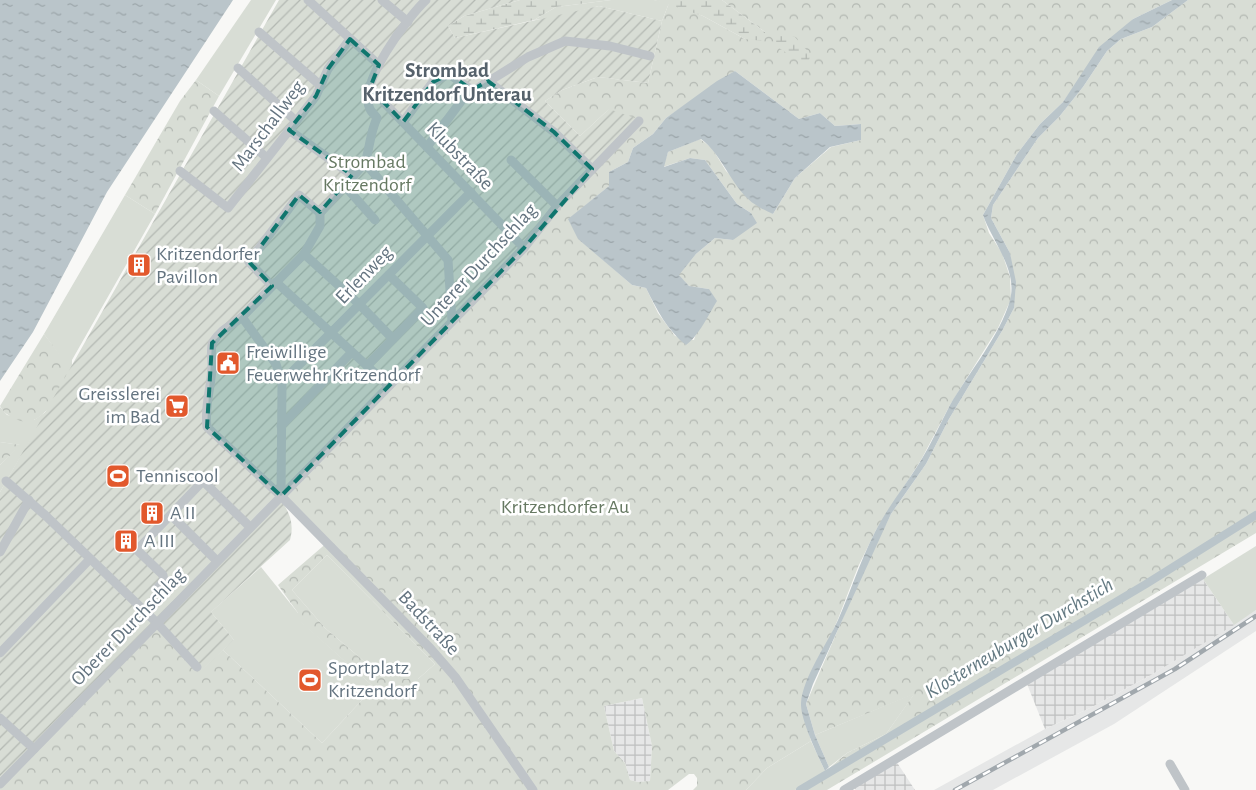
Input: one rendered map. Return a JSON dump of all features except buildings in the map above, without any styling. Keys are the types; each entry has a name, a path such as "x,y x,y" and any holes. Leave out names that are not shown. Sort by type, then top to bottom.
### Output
{"street":[{"path":"308,0 378,65"},
{"path":"382,0 408,22"},
{"path":"281,496 282,382 276,364 242,317 304,254 320,226 320,213 352,175 365,163 370,148 370,132 377,118 369,108 371,77 408,22 426,0"},
{"path":"260,32 320,85"},
{"name":"Marschallweg","path":"180,172 228,208 316,96 328,69 350,40"},
{"path":"427,147 465,96 472,90 528,57 565,41 610,46 650,56"},
{"path":"238,68 296,121"},
{"path":"403,122 433,82 449,74 472,90"},
{"path":"488,81 554,132 592,168"},
{"name":"Klubstraße","path":"370,88 524,248"},
{"path":"214,110 266,158"},
{"name":"Unterer Durchschlag","path":"281,496 524,248 592,168 638,121"},
{"path":"289,130 352,175"},
{"path":"511,160 558,206"},
{"path":"365,163 448,260 452,321"},
{"path":"344,185 375,220"},
{"name":"Erlenweg","path":"282,382 332,334 471,192"},
{"path":"320,213 299,195 249,262 389,386"},
{"path":"304,254 360,304 392,338"},
{"path":"367,366 423,308 388,275"},
{"name":"Badstraße","path":"242,317 226,327 212,344 212,371 205,414 207,426 281,496 456,678 533,790"},
{"path":"281,426 351,353"},
{"path":"6,481 29,500 89,560 157,623 197,667"},
{"path":"156,589 164,581 163,575 137,550 203,481 250,527"},
{"name":"Oberer Durchschlag","path":"0,784 216,560 281,496"},
{"path":"0,552 29,500"},
{"path":"171,515 216,560"},
{"path":"0,653 89,560"},
{"path":"844,790 1202,575"},
{"path":"0,718 34,749"},
{"path":"1170,764 1185,790"}],"highlighted area":[{"path":"350,39 379,65 370,88 403,122 433,82 449,74 472,90 488,81 554,132 592,169 524,248 281,496 207,427 212,343 272,286 249,262 299,195 320,212 352,175 289,130 316,96 328,69"}],"shaded area":[{"path":"1203,579 1234,625 1151,675 1090,708 1045,729 1027,684"},
{"path":"1256,610 1256,631 1114,724 993,790 934,790 1045,729 1090,708 1151,675"},
{"path":"642,698 652,746 650,781 638,782 630,780 625,763 614,751 604,706"},
{"path":"896,761 915,790 856,790 854,787"}],"green space":[{"path":"251,0 276,0 219,96 196,80"},
{"name":"Strombad Kritzendorf","path":"279,0 520,0 464,16 448,26 455,38 599,6 662,21 648,83 598,77 562,90 545,101 580,136 609,109 638,119 523,246 278,496 290,516 292,527 290,540 211,612 234,640 199,673 157,623 0,784 0,492"},
{"path":"520,0 611,0 556,7 534,20 455,38 448,26 464,16"},
{"path":"611,0 654,0 669,3 662,21 599,6 556,17 534,20 556,7"},
{"path":"654,0 722,0 765,32 764,41 745,39 703,16"},
{"name":"Kritzendorfer Au","path":"722,0 1172,0 1133,19 1080,78 1063,102 1040,124 1017,154 983,215 989,233 1002,253 1010,277 1011,299 998,328 950,405 921,460 876,530 858,567 838,619 801,704 811,741 767,768 746,790 693,790 697,786 697,778 694,774 689,774 668,790 0,790 0,784 157,623 199,672 223,650 322,743 374,687 297,619 298,613 278,585 329,541 285,496 609,109 580,136 545,101 562,90 598,77 648,83 662,21 669,3 703,16 745,39 765,32","holes":["735,71 799,119 820,113 835,126 860,124 861,140 831,147 795,178 773,214 726,171 712,148 700,139 668,152 663,167 690,158 705,160 737,204 751,213 733,240 715,238 696,254 678,275 689,286 709,289 694,340 675,336 658,313 646,288 632,285 579,239 569,219 609,186 609,172 628,162 633,148 653,134 666,118","327,555 435,664 418,679 385,679 325,628 292,590","642,698 652,746 650,781 638,782 630,780 625,763 614,751 604,706"]},
{"path":"1188,0 1256,0 1256,533 827,790 795,790 827,770 847,753 886,734 914,694 815,735 806,704 867,562 891,514 926,464 949,419 1014,308 1010,253 991,218 993,205 1038,138 1059,117 1083,87 1107,51 1121,39 1152,27"},
{"path":"777,33 795,37 811,55 806,66 773,44"},
{"path":"196,80 219,96 155,214 125,195 180,101"},
{"path":"182,174 85,390 44,334 125,195 155,214 72,360 72,368"},
{"path":"44,334 71,369 57,396 44,413 36,419 28,421 18,420 5,413 0,406"},
{"path":"0,407 7,415 34,420 47,411 0,492 0,465 20,445 0,442"},
{"path":"0,442 21,445 0,465"},
{"path":"1256,546 1256,610 1234,625 1203,579"},
{"path":"327,555 435,664 418,679 385,679 325,628 292,590"},
{"name":"Sportplatz Kritzendorf","path":"261,567 298,613 298,619 374,687 322,743 223,650 234,640 211,612"},
{"path":"915,693 886,734 847,753 829,767 815,735"},
{"path":"811,741 825,771 795,790 746,790 767,768"}],"water":[{"path":"0,0 233,0 107,192 33,332 0,381"},
{"path":"1172,0 1188,0 1152,27 1121,39 1107,51 1083,87 1059,117 1038,138 993,205 991,218 1010,253 1016,282 1014,308 949,419 926,464 891,514 813,684 806,704 815,735 829,767 825,771 810,737 801,710 806,682 838,620 875,532 920,462 950,405 992,340 1006,313 1010,300 1012,289 1007,267 983,215 1017,154 1040,124 1063,102 1099,47 1133,19"},
{"path":"735,71 799,119 820,113 835,126 861,124 861,140 830,147 795,178 773,214 748,199 734,182 716,154 701,139 668,152 664,167 690,158 705,160 737,204 751,213 757,223 733,240 715,238 696,254 679,275 689,286 709,289 717,301 699,331 686,345 658,312 646,288 632,285 578,239 568,219 609,186 609,172 628,162 633,148 653,134 666,118 717,81"}],"waterway":[{"name":"Klosterneuburger Durchstich","path":"800,790 1146,584 1256,515"}],"railway":[{"path":"955,790 1175,669 1256,616"}],"place":[{"name":"Kritzendorfer Pavillon","path":"139,265"},
{"name":"Freiwillige Feuerwehr Kritzendorf","path":"228,363"},
{"name":"Greisslerei im Bad","path":"177,406"},
{"name":"Tenniscool","path":"118,476"},
{"name":"A II","path":"152,513"},
{"name":"A III","path":"126,541"},
{"name":"Sportplatz Kritzendorf","path":"310,680"}],"district":[{"name":"Strombad Kritzendorf Unterau","path":"447,82"}]}
